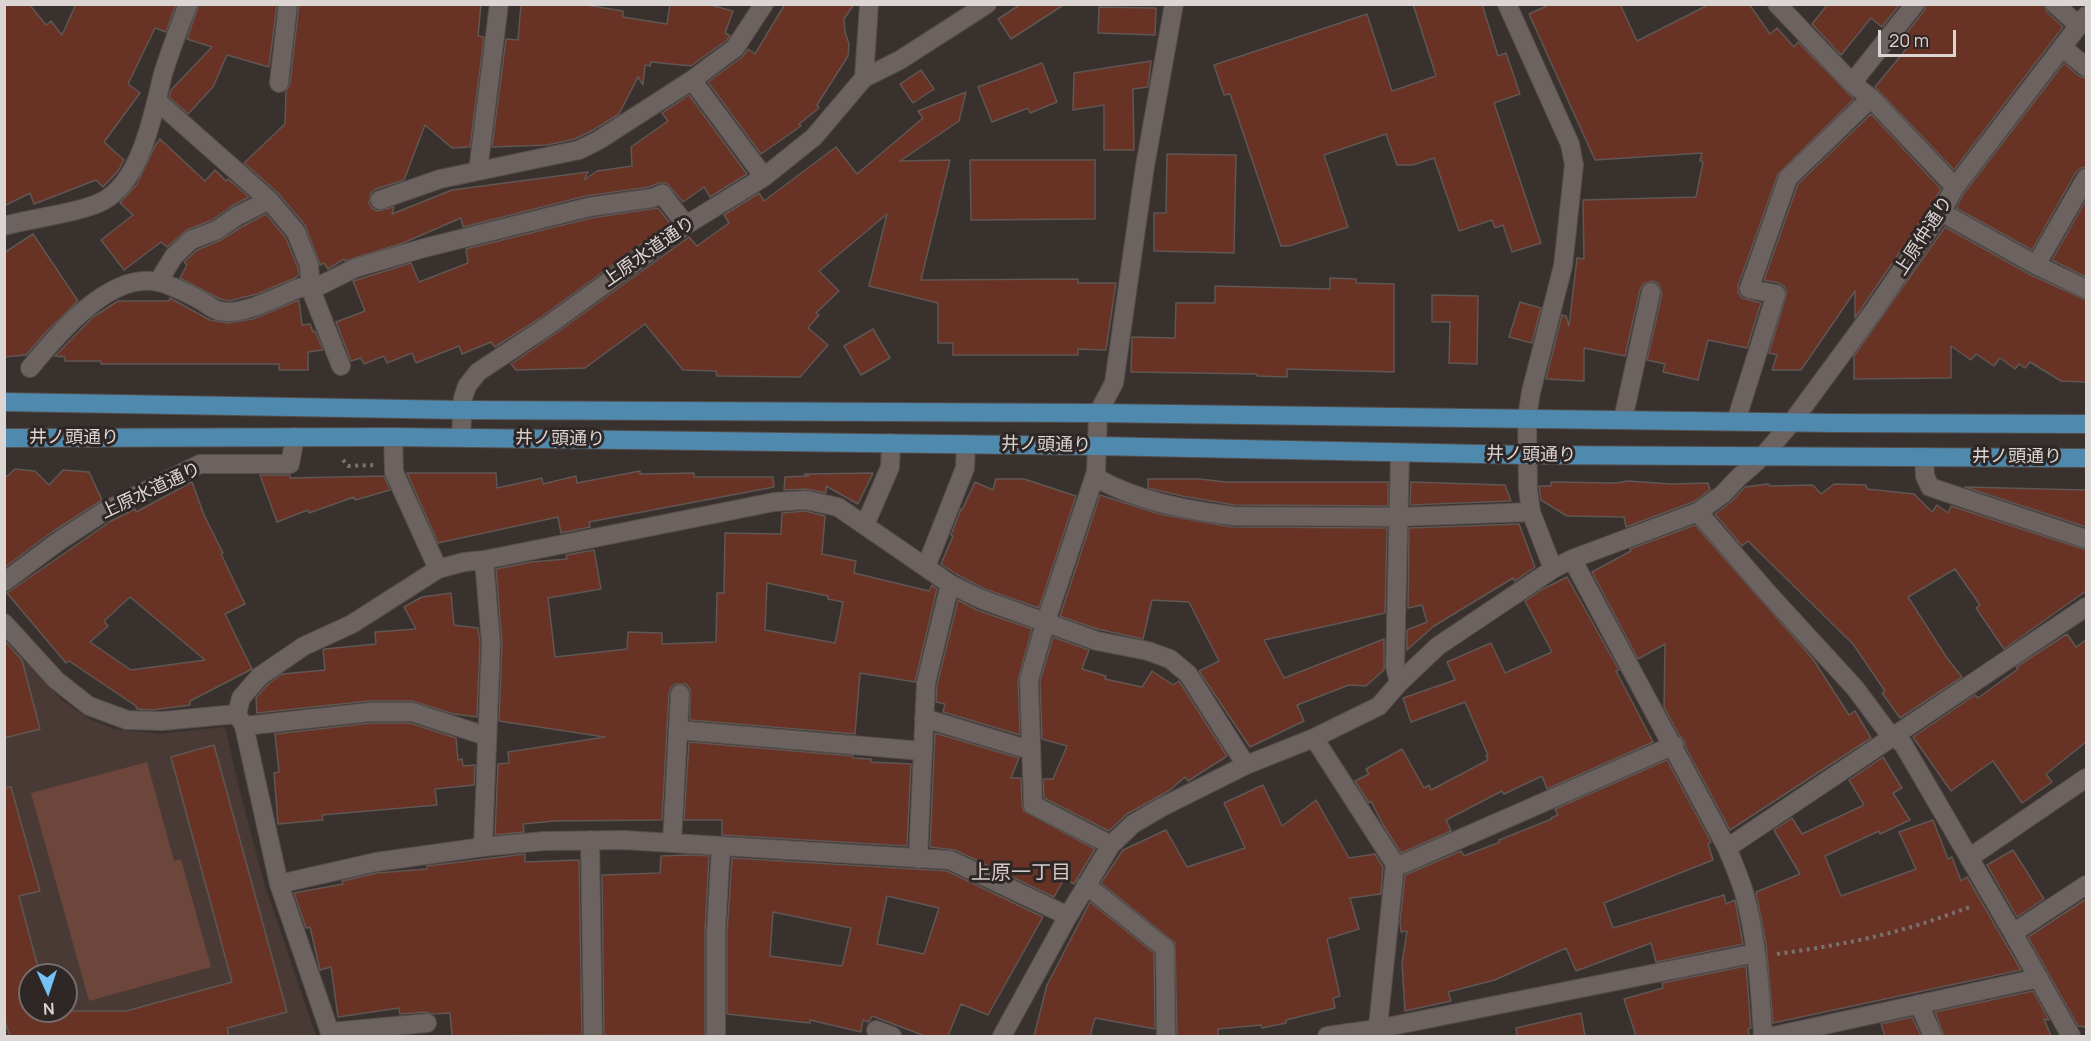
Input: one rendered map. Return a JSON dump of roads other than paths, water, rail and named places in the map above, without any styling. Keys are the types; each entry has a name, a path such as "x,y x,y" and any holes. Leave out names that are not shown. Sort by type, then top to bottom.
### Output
{"main road":[{"name":"井ノ頭通り","path":"4,402 462,410 1098,413 2086,424"},
{"name":"井ノ頭通り","path":"4,438 461,437 1528,455 2086,458"}],"street":[{"path":"4,226 103,201 118,189 135,165 157,100 163,74 188,4"},
{"path":"279,83 288,4"},
{"path":"478,171 499,4"},
{"path":"380,200 440,179 579,150 599,140 692,80 735,48 764,4"},
{"path":"864,78 869,4"},
{"path":"1111,845 1033,805 1029,681 1045,624 1095,477 1098,413 1114,383 1145,166 1174,4"},
{"path":"1506,4 1570,144 1574,165 1563,266 1531,392 1527,417 1531,512 1553,569"},
{"path":"1777,4 1852,82 1871,98 1955,187"},
{"path":"1852,82 1915,4"},
{"path":"2055,4 2083,21"},
{"path":"864,78 900,60 983,6"},
{"name":"上原仲通り","path":"1002,1036 1086,885 1111,845 1132,824 1246,765 1314,738 1379,706 1399,683 1438,646 1553,569 1572,559 1698,512 1723,494 1763,456 1792,422 1873,312 1941,212 1955,187 2083,21"},
{"path":"2062,47 2086,67"},
{"name":"上原水道通り","path":"461,437 462,410 467,386 478,372 546,327 686,225 764,177 814,136 864,78"},
{"path":"692,80 764,177"},
{"path":"1736,421 1776,294 1749,289 1788,178 1871,98"},
{"path":"157,100 269,200 296,232 309,265 311,290 341,366"},
{"path":"2036,266 2086,178"},
{"path":"30,368 78,315 120,287 141,280 158,282 192,295 220,311 249,310 302,287 311,290 355,268 424,248 589,207 640,200 662,194 686,225"},
{"path":"158,282 174,256 192,240 217,230 237,216 269,200"},
{"path":"1941,212 2036,266 2086,289"},
{"path":"1623,419 1651,292"},
{"name":"上原水道通り","path":"4,582 105,511 200,464 290,464 295,437"},
{"path":"393,437 394,472 438,569"},
{"path":"865,525 890,467 891,443"},
{"path":"926,567 965,468 966,444"},
{"path":"1399,683 1395,666 1400,453"},
{"path":"1924,457 1925,476 1930,487 2085,538"},
{"path":"1095,477 1134,495 1208,513 1233,516 1398,517 1531,512"},
{"path":"427,1023 331,1034 279,884 241,720 241,698 260,676 304,646 352,624 438,569 774,502 806,500 838,507 950,584 981,599 1096,641 1148,651 1170,659 1188,674 1246,765"},
{"path":"1698,512 1855,688 1887,730 1903,744 2071,1036"},
{"path":"1572,559 1728,848 1743,891 1756,953 1763,1036"},
{"path":"483,847 491,644 484,560"},
{"path":"918,859 926,683 950,584"},
{"path":"1728,848 2086,607"},
{"path":"4,623 56,680 89,706 127,720 241,720 370,712 412,712 486,736"},
{"path":"672,842 680,694"},
{"path":"924,717 1030,750"},
{"path":"678,730 922,751"},
{"path":"1314,738 1395,864 1377,1033"},
{"path":"1395,864 1403,864 1674,745"},
{"path":"1969,858 2086,778"},
{"path":"590,840 593,1036"},
{"path":"279,884 376,862 483,847 544,841 672,842 950,860 1068,916"},
{"path":"716,1036 716,932 722,846"},
{"path":"1086,885 1165,948 1166,1036"},
{"path":"2013,933 2086,885"},
{"path":"1327,1036 1377,1033 1756,953"},
{"path":"1774,1036 2039,978"},
{"path":"1919,1004 1933,1036"}],"district":[{"name":"上原一丁目","path":"1021,873"}]}
